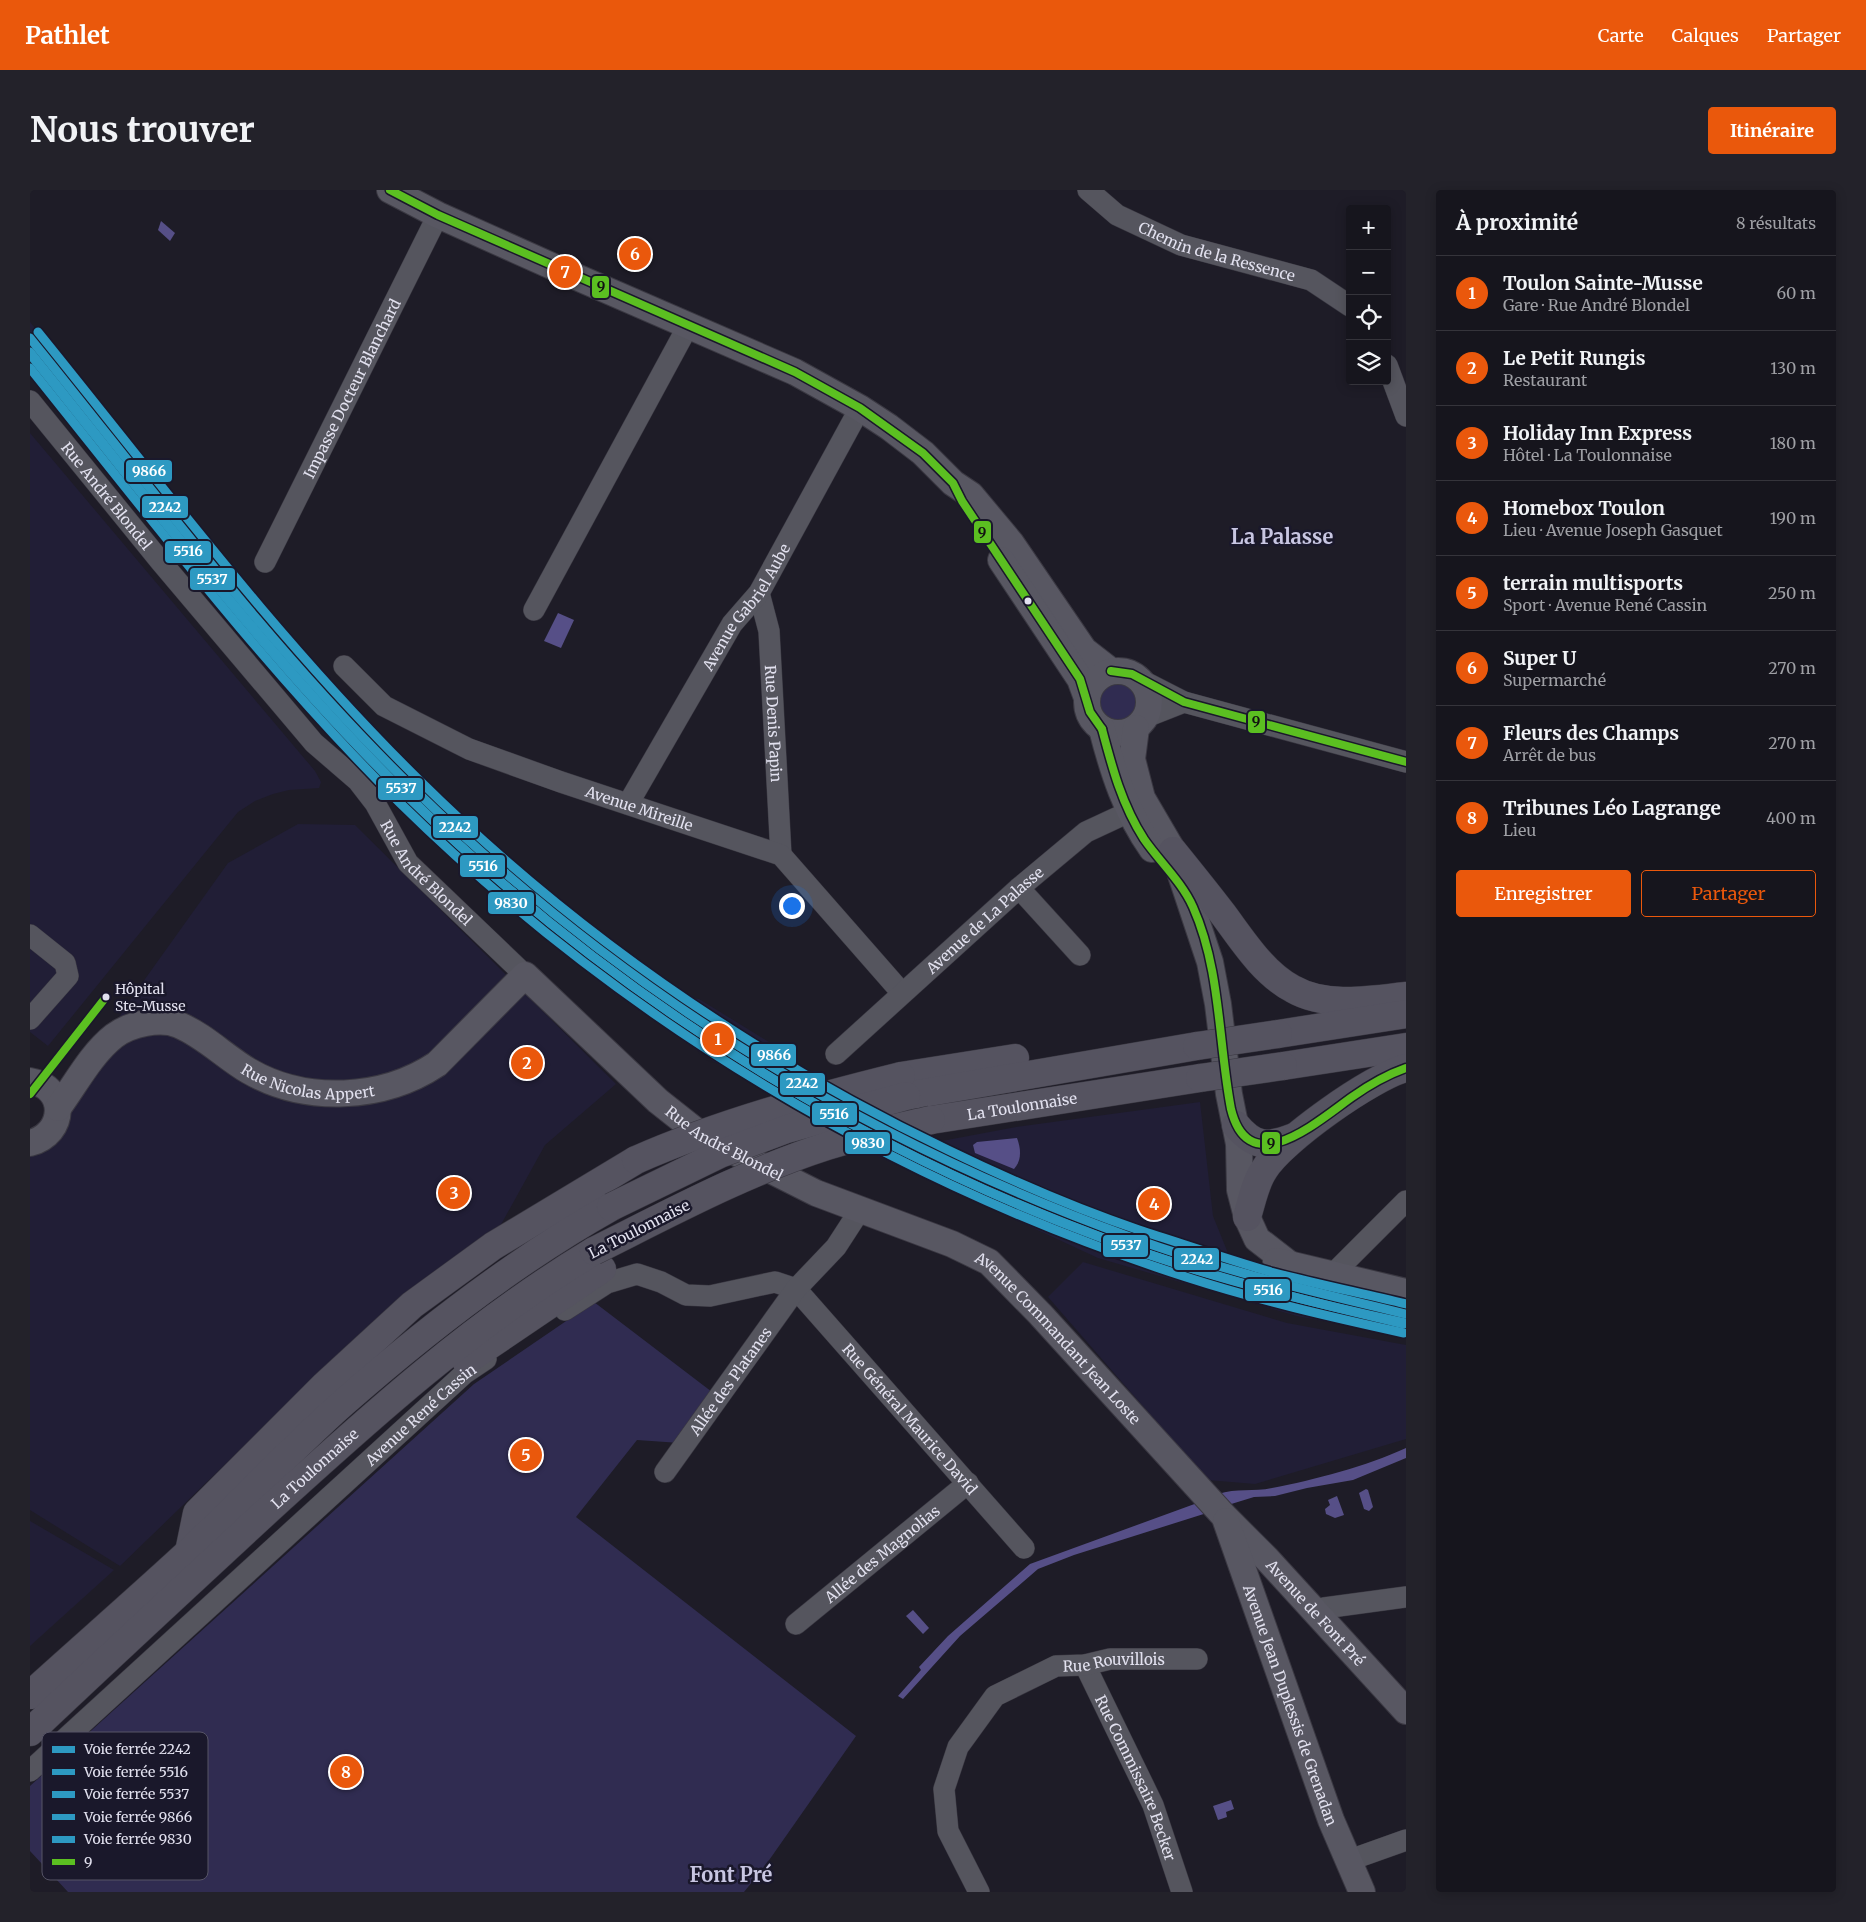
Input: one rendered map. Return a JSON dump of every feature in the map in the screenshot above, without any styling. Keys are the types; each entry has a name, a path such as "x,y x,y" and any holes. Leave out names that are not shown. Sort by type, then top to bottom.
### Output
{"highway":[{"path":"1173,851 1255,957 1274,976 1293,990 1313,997 1338,1000 1364,1001 1406,996"},
{"name":"La Toulonnaise","path":"30,1695 189,1552 342,1404 390,1363 454,1311 573,1228 611,1207 720,1154 903,1086 1146,1054 1406,1014"},
{"name":"La Toulonnaise","path":"30,1732 130,1637 336,1448 418,1377 481,1327 554,1275 598,1260 705,1195 762,1170 827,1146 931,1120 1406,1047"},
{"path":"1247,1217 1264,1170 1294,1137 1369,1084 1395,1070 1406,1068"},
{"path":"189,1552 197,1513 325,1385 412,1305 492,1246 636,1160 666,1147 763,1114 903,1086"},
{"path":"1236,1125 1243,1134 1264,1145 1294,1137"}],"main road":[{"path":"390,190 438,215 795,372 860,408 923,453 953,483 971,494 981,516 1051,617 1080,679 1087,698 1090,716 1102,728 1120,733 1141,722"},
{"path":"1051,617 1084,650 1111,671 1127,672 1141,680 1150,698 1141,722 1132,759 1135,805 1144,837 1188,898"},
{"path":"1087,698 1095,681 1111,671"},
{"path":"1102,728 1111,763 1135,805 1173,851 1210,962 1218,1004 1229,1094 1236,1125 1240,1190 1247,1217 1257,1239 1292,1266"},
{"name":"Rue Nicolas Appert","path":"30,1143 39,1141 54,1128 45,1092 82,1074 115,1036 134,1026 156,1022 178,1024 250,1072 277,1084 302,1090 329,1093 375,1090 400,1084 422,1074 437,1064 525,975"},
{"name":"Rue André Blondel","path":"525,975 658,1101 701,1135 816,1193 860,1210"},
{"path":"1229,1094 1221,1125 1223,1190 1231,1225 1239,1239 1255,1252 1292,1266 1406,1292"},
{"name":"Avenue Commandant Jean Loste","path":"860,1210 952,1244 989,1262 1040,1314 1224,1516"},
{"name":"Avenue de Font Pré","path":"1224,1516 1267,1559 1406,1711"},
{"name":"Avenue Jean Duplessis de Grenadan","path":"1224,1516 1331,1820 1350,1860 1362,1892"}],"street":[{"name":"Chemin de la Ressence","path":"1088,190 1117,215 1180,246 1304,278 1334,293 1346,303"},
{"name":"Impasse Docteur Blanchard","path":"265,562 438,215"},
{"path":"534,610 688,326"},
{"path":"1391,376 1406,416"},
{"name":"Rue André Blondel","path":"30,401 161,562 314,743 358,781 375,803 408,863 525,975"},
{"name":"Avenue Gabriel Aube","path":"628,804 732,624 759,593 860,408"},
{"name":"Rue Denis Papin","path":"759,593 769,631 781,855"},
{"name":"Avenue Mireille","path":"344,666 384,706 469,749 781,855"},
{"path":"1141,680 1184,702 1406,762"},
{"path":"1141,722 1184,702"},
{"name":"Avenue de La Palasse","path":"836,1054 1019,888 1086,832 1135,805"},
{"path":"781,855 902,993"},
{"path":"1019,888 1080,955"},
{"path":"30,935 65,963 68,976 35,1014"},
{"path":"1331,1276 1406,1201"},
{"path":"796,1289 836,1247 860,1210"},
{"name":"Avenue René Cassin","path":"72,1732 465,1373 607,1283 637,1274 661,1282 686,1295 710,1296 775,1282 796,1289"},
{"name":"Allée des Platanes","path":"665,1472 796,1289"},
{"name":"Rue Général Maurice David","path":"796,1289 1024,1548"},
{"name":"Allée des Magnolias","path":"796,1624 968,1483"},
{"path":"1241,1567 1244,1558 1252,1555 1267,1559"},
{"path":"1316,1614 1324,1608 1406,1597"},
{"name":"Rue Rouvillois","path":"979,1892 948,1831 944,1789 958,1747 995,1696 1056,1666 1085,1665 1110,1660 1197,1659"},
{"name":"Rue Commissaire Becker","path":"1085,1665 1153,1805 1182,1892"},
{"name":"Avenue René Cassin","path":"30,1770 42,1759"},
{"path":"1350,1860 1406,1840"}],"shaded area":[{"path":"161,221 175,233 170,241 158,230"},
{"path":"30,322 252,593 423,779 525,875 588,927 690,998 699,999 795,1058 790,1066 840,1094 794,1108 713,1061 617,995 479,884 431,839 323,727 30,373"},
{"path":"30,433 315,771 321,782 319,788 289,790 273,794 255,801 238,812 48,1046 30,1032"},
{"path":"558,613 574,620 561,648 544,641"},
{"path":"1112,671 1124,671 1140,679 1146,689 1148,701 1146,713 1140,723 1124,731 1112,731 1096,723 1088,707 1088,695 1096,679"},
{"path":"298,824 355,825 616,1084 545,1145 498,1230 304,1388 120,1566 30,1510 30,1152 135,993 228,863"},
{"path":"1200,1102 1213,1216 1230,1258 1334,1288 1406,1299 1406,1337 1297,1316 1098,1258 873,1154 1016,1127"},
{"path":"1017,1138 1020,1154 1014,1169 975,1153 973,1145 977,1142"},
{"path":"1083,1262 1287,1323 1406,1345 1406,1439 1255,1484 1207,1480 1048,1297"},
{"path":"594,1302 716,1395 680,1443 637,1440 576,1517 856,1736 765,1866 744,1892 68,1892 57,1880 208,1880 208,1732 90,1732 474,1384"},
{"path":"1406,1448 1406,1458 1353,1480 1275,1496 1254,1497 1228,1505 1218,1494 1232,1491 1265,1489 1305,1481 1340,1472"},
{"path":"1366,1489 1368,1490 1373,1507 1369,1511 1364,1509 1359,1493"},
{"path":"1337,1496 1344,1515 1335,1518 1326,1514 1325,1509 1330,1505 1328,1500"},
{"path":"1200,1502 1210,1512 1074,1555 1038,1569 960,1636 903,1699 898,1696 921,1670 919,1667 948,1636 1030,1564"},
{"path":"30,1521 114,1570 30,1646"},
{"path":"913,1610 929,1628 923,1634 906,1616"},
{"path":"42,1775 42,1864 30,1851 30,1786"},
{"path":"1231,1800 1234,1809 1226,1812 1227,1817 1218,1820 1213,1806"}],"rail line":[{"name":"9866","path":"38,332 269,618 367,727 478,836 539,889 602,939 668,987 735,1032 804,1074 948,1150 1042,1193 1139,1230 1254,1267 1305,1281 1406,1304"},
{"name":"2242","path":"30,338 215,569 361,736 413,788 492,861 574,929 659,993 747,1051 839,1105 933,1154 1030,1198 1130,1237 1198,1260 1302,1289 1406,1314"},
{"name":"5537","path":"30,352 212,579 307,690 356,743 407,795 492,874 581,948 675,1016 773,1079 874,1136 979,1187 1086,1232 1196,1270 1248,1285 1406,1323"},
{"name":"5516","path":"30,354 212,581 306,691 356,744 407,796 486,869 568,937 654,1001 743,1060 835,1115 930,1164 1028,1208 1128,1247 1230,1280 1404,1324"},
{"name":"9830","path":"30,368 209,591 255,646 350,752 400,803 485,882 575,955 668,1023 765,1086 866,1142 970,1193 1077,1238 1186,1277 1267,1301 1404,1333"}],"transit line":[{"name":"9","path":"390,190 438,215 795,372 860,408 923,453 953,483 962,501 1080,679 1090,712 1102,729"},
{"name":"9","path":"1111,671 1132,674 1184,702 1406,762"},
{"name":"9","path":"1102,729 1114,772 1136,826 1150,847 1177,880 1193,907 1202,931 1214,981 1231,1109 1240,1131 1253,1142 1268,1144 1286,1140 1304,1131 1371,1084 1406,1068"},
{"name":"9","path":"30,1094 106,997"}],"place":[{"name":"Super U","path":"635,254"},
{"name":"Fleurs des Champs","path":"565,272"},
{"name":"Hôpital Ste-Musse","path":"106,997"},
{"name":"Toulon Sainte-Musse","path":"718,1039"},
{"name":"Le Petit Rungis","path":"527,1063"},
{"name":"Holiday Inn Express","path":"454,1193"},
{"name":"Homebox Toulon","path":"1154,1204"},
{"name":"terrain multisports","path":"526,1455"},
{"name":"Tribunes Léo Lagrange","path":"346,1772"}],"district":[{"name":"La Palasse","path":"1282,536"},
{"name":"Font Pré","path":"731,1874"}]}
